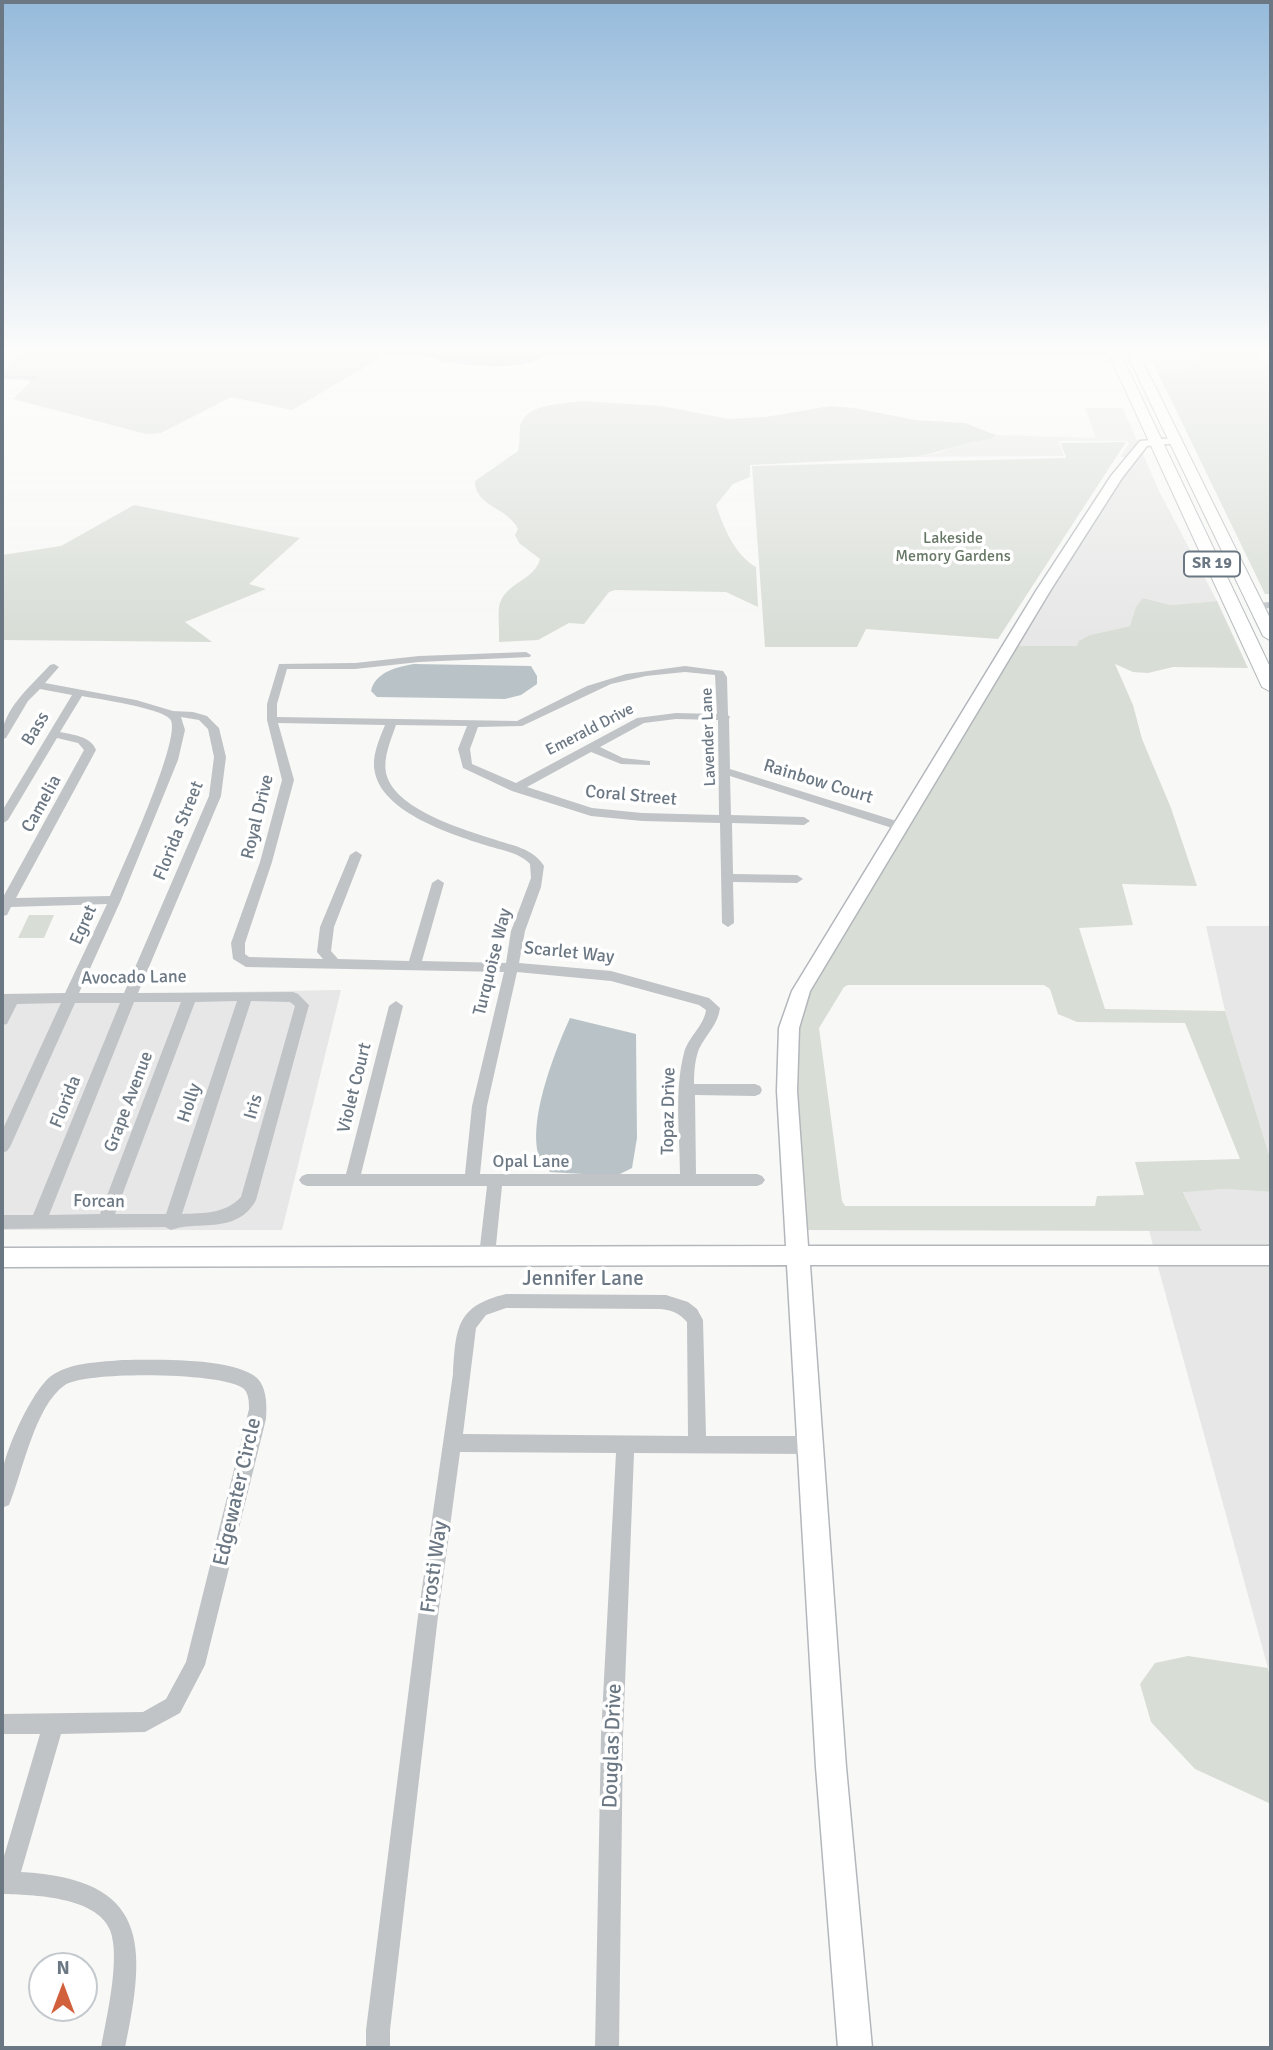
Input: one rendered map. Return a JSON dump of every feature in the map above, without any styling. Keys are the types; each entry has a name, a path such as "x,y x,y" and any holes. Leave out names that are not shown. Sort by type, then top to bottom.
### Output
{"main road":[{"name":"SR 19","path":"1155,444 1271,687"},
{"name":"SR 19","path":"1175,444 1264,605 1271,636"},
{"path":"1200,538 1208,544 1238,593 1264,605"},
{"path":"1232,605 1246,615 1271,656"},
{"path":"799,1255 831,1767 855,2048"},
{"path":"2,1257 1271,1256"}],"street":[{"path":"799,1255 787,1091 789,1028 800,991 1037,599 1117,476 1139,446 1146,444"},
{"name":"Royal Drive","path":"414,966 246,962 238,956 238,943 266,862 288,780 272,720 272,705 284,666 355,666 419,659 526,654"},
{"path":"2,736 24,699 54,667"},
{"name":"Lavender Lane","path":"272,720 523,722 609,680 640,673 713,672 722,677 725,717 728,923"},
{"name":"Florida Street","path":"37,685 152,706 172,714 196,716 213,728 220,757 218,786 129,998"},
{"name":"Bass","path":"2,820 79,692"},
{"name":"Egret","path":"2,1147 115,900 172,760 178,721 172,714"},
{"name":"Emerald Drive","path":"516,788 649,718 725,717"},
{"name":"Turquoise Way","path":"391,723 381,755 380,769 384,783 400,801 429,818 526,854 537,863 539,876 525,908 476,1123 472,1150 472,1181"},
{"name":"Coral Street","path":"474,723 464,743 463,753 467,766 516,788 569,806 600,813 803,821"},
{"name":"Camelia","path":"3,906 90,750 82,741 53,734"},
{"path":"590,747 621,761 646,763"},
{"name":"Rainbow Court","path":"726,771 899,826"},
{"path":"335,964 324,952 324,936 356,855"},
{"path":"729,878 797,879"},
{"path":"414,966 438,883"},
{"path":"3,906 115,900"},
{"name":"Scarlet Way","path":"414,966 512,966 611,976 704,1001 713,1008"},
{"name":"Holly","path":"171,1223 246,996"},
{"name":"Avocado Lane","path":"7,999 267,996"},
{"name":"Iris","path":"195,1221 227,1217 237,1212 248,1200 302,1005 293,997 267,996"},
{"name":"Grape Avenue","path":"105,1221 190,997"},
{"name":"Florida","path":"39,1221 129,998"},
{"path":"2,1020 7,999"},
{"name":"Violet Court","path":"352,1180 396,1006"},
{"name":"Topaz Drive","path":"688,1180 689,1058 712,1018 713,1008"},
{"path":"687,1089 754,1090"},
{"name":"Opal Lane","path":"307,1180 757,1180"},
{"path":"487,1255 495,1181"},
{"name":"Forcan","path":"2,1222 195,1221"},
{"name":"Jennifer Lane","path":"452,1443 464,1339 472,1316 481,1308 506,1301 654,1302 680,1305 687,1309 695,1320 697,1445"},
{"name":"Edgewater Circle","path":"2,1499 42,1396 62,1377 88,1370 207,1370 241,1377 250,1383 256,1393 257,1419 195,1665 186,1688 173,1706 145,1722 2,1724"},
{"path":"452,1443 810,1445"},
{"name":"Frosti Way","path":"378,2048 377,2030 452,1443"},
{"name":"Douglas Drive","path":"607,2048 612,1735 625,1445"},
{"path":"52,1724 4,1883 82,1893 103,1905 117,1920 124,1947 123,1980 113,2048"}],"shaded area":[{"path":"961,444 1060,444 1064,456 913,457 938,453"},
{"path":"1129,444 1137,444 1126,457 1120,457"},
{"path":"1141,449 1159,491 1217,601 1171,605 1143,598 1130,626 1090,635 1078,647 1013,646"},
{"path":"414,664 531,666 537,676 537,684 521,695 505,699 377,697 371,691 382,675"},
{"path":"1206,926 1271,926 1271,1161 1225,1011"},
{"path":"341,990 282,1230 2,1230 2,996"},
{"path":"570,1018 636,1034 637,1138 632,1168 616,1176 550,1172 540,1159 537,1144 539,1108 550,1068"},
{"path":"1225,1189 1271,1192 1271,1249 1154,1249 1149,1230 1202,1231 1183,1191"},
{"path":"1271,1262 1271,1667 1268,1668 1157,1263"}],"green space":[{"path":"519,444 966,444 913,457 750,465 750,477 733,484 716,505 736,548 756,567 758,607 726,592 615,590 609,592 584,624 569,623 538,640 499,642 500,603 509,590 532,572 540,559 519,543 515,535 518,529 507,516 480,496 475,481 518,451"},
{"name":"Lakeside Memory Gardens","path":"1061,444 1125,444 998,639 866,629 857,647 765,647 752,466 1066,458"},
{"path":"1192,444 1271,444 1271,594 1265,594"},
{"path":"134,505 300,538 249,584 266,589 185,622 212,642 2,640 2,555 61,546"},
{"path":"1143,598 1171,605 1217,601 1248,668 1173,667 1148,673 1133,672 1115,664 1133,705 1142,739 1171,808 1197,886 1122,884 1133,925 1079,928 1105,1009 1225,1011 1271,1161 1271,1192 1225,1189 1183,1192 1202,1231 805,1230 793,1054 806,993 1013,646 1077,646 1079,641 1090,635 1130,626 1136,607","holes":["1044,985 1050,989 1058,1014 1077,1022 1185,1023 1240,1159 1135,1162 1144,1195 1097,1196 1095,1206 845,1206 842,1201 819,1028 844,987"]},
{"path":"29,915 54,915 44,938 18,938"},
{"path":"1188,1656 1268,1668 1271,1681 1271,1804 1195,1769 1151,1722 1140,1684 1155,1663"}]}
